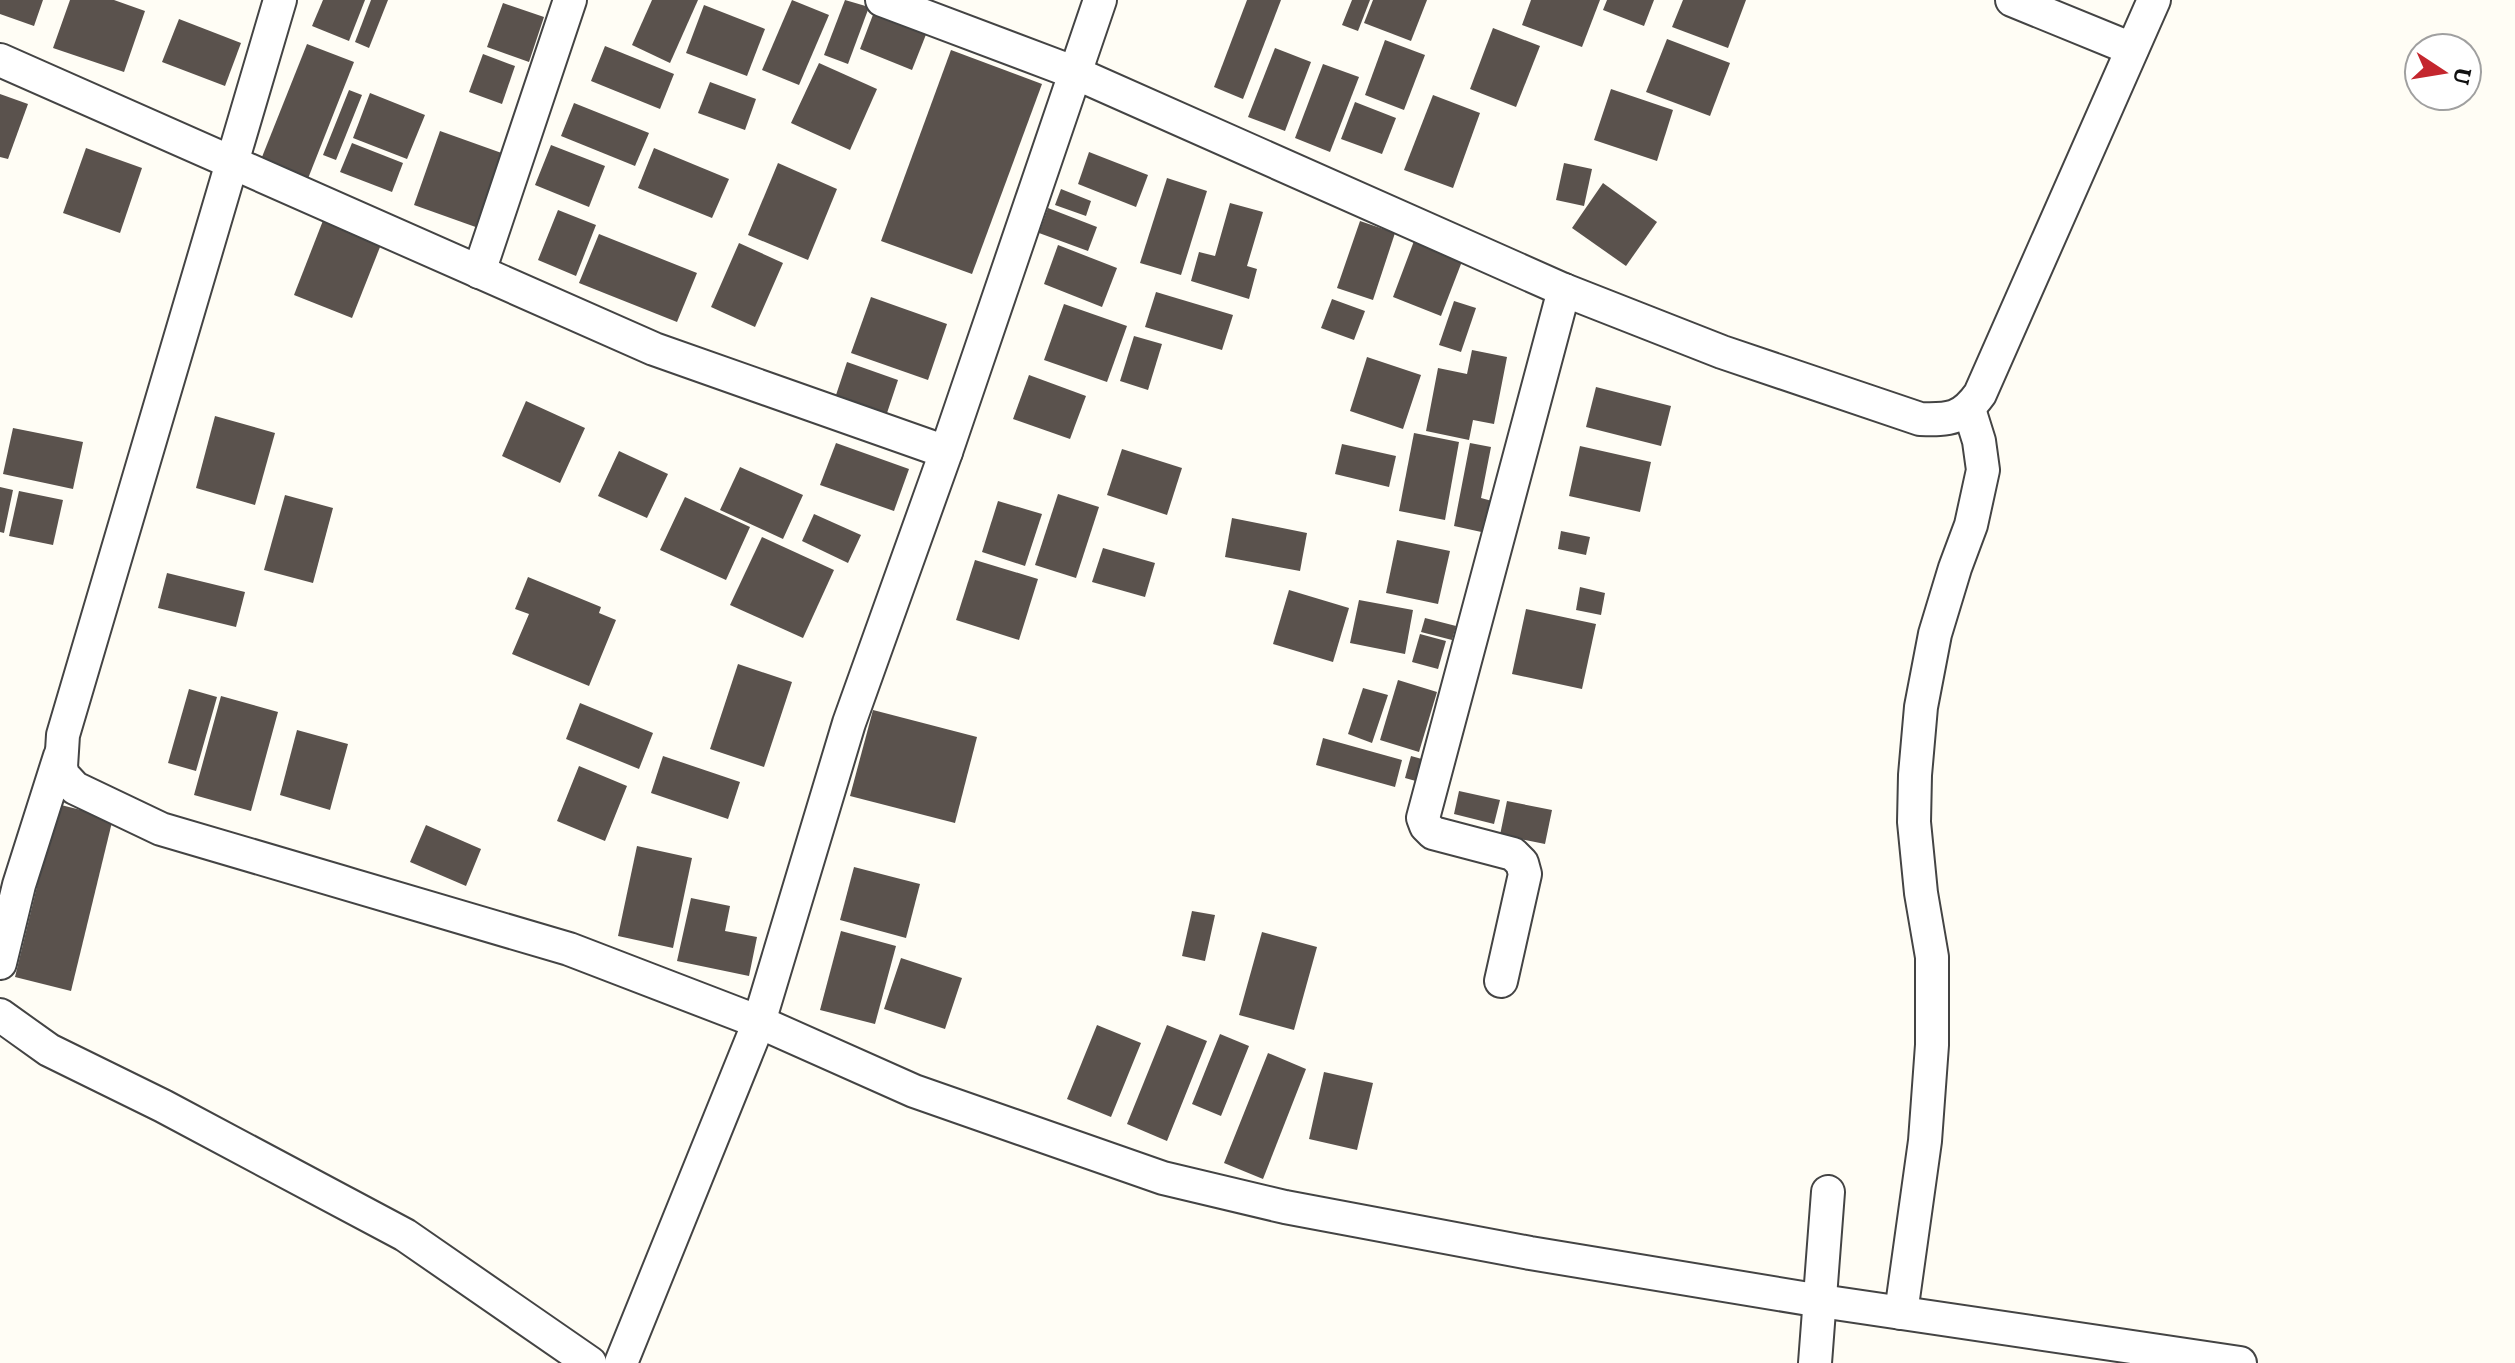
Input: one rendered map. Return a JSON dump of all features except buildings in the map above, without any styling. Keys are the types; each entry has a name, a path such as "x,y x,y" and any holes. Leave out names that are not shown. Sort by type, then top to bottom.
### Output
{"street":[{"path":"0,963 19,885 60,756 63,735 280,0"},
{"path":"479,272 570,0"},
{"path":"882,0 1073,72 1564,290 1722,352 1920,419 1943,420 1969,409 1980,394 2154,0"},
{"path":"621,1363 759,1022 849,723 946,452 1100,0"},
{"path":"2012,0 2132,49"},
{"path":"0,60 654,349 946,452"},
{"path":"1501,981 1525,874 1522,863 1513,854 1433,833 1423,818 1564,290"},
{"path":"1901,1313 1923,1155 1932,1045 1932,957 1921,893 1914,822 1915,775 1921,707 1935,634 1971,525 1983,470 1979,441 1969,409"},
{"path":"60,756 63,775 75,788 161,829 569,949 759,1022 914,1091 1163,1178 1285,1207 1515,1251 1821,1301 2240,1363"},
{"path":"0,1015 4,1021 49,1050 163,1106 405,1235 590,1363"},
{"path":"1815,1363 1828,1192"}]}
